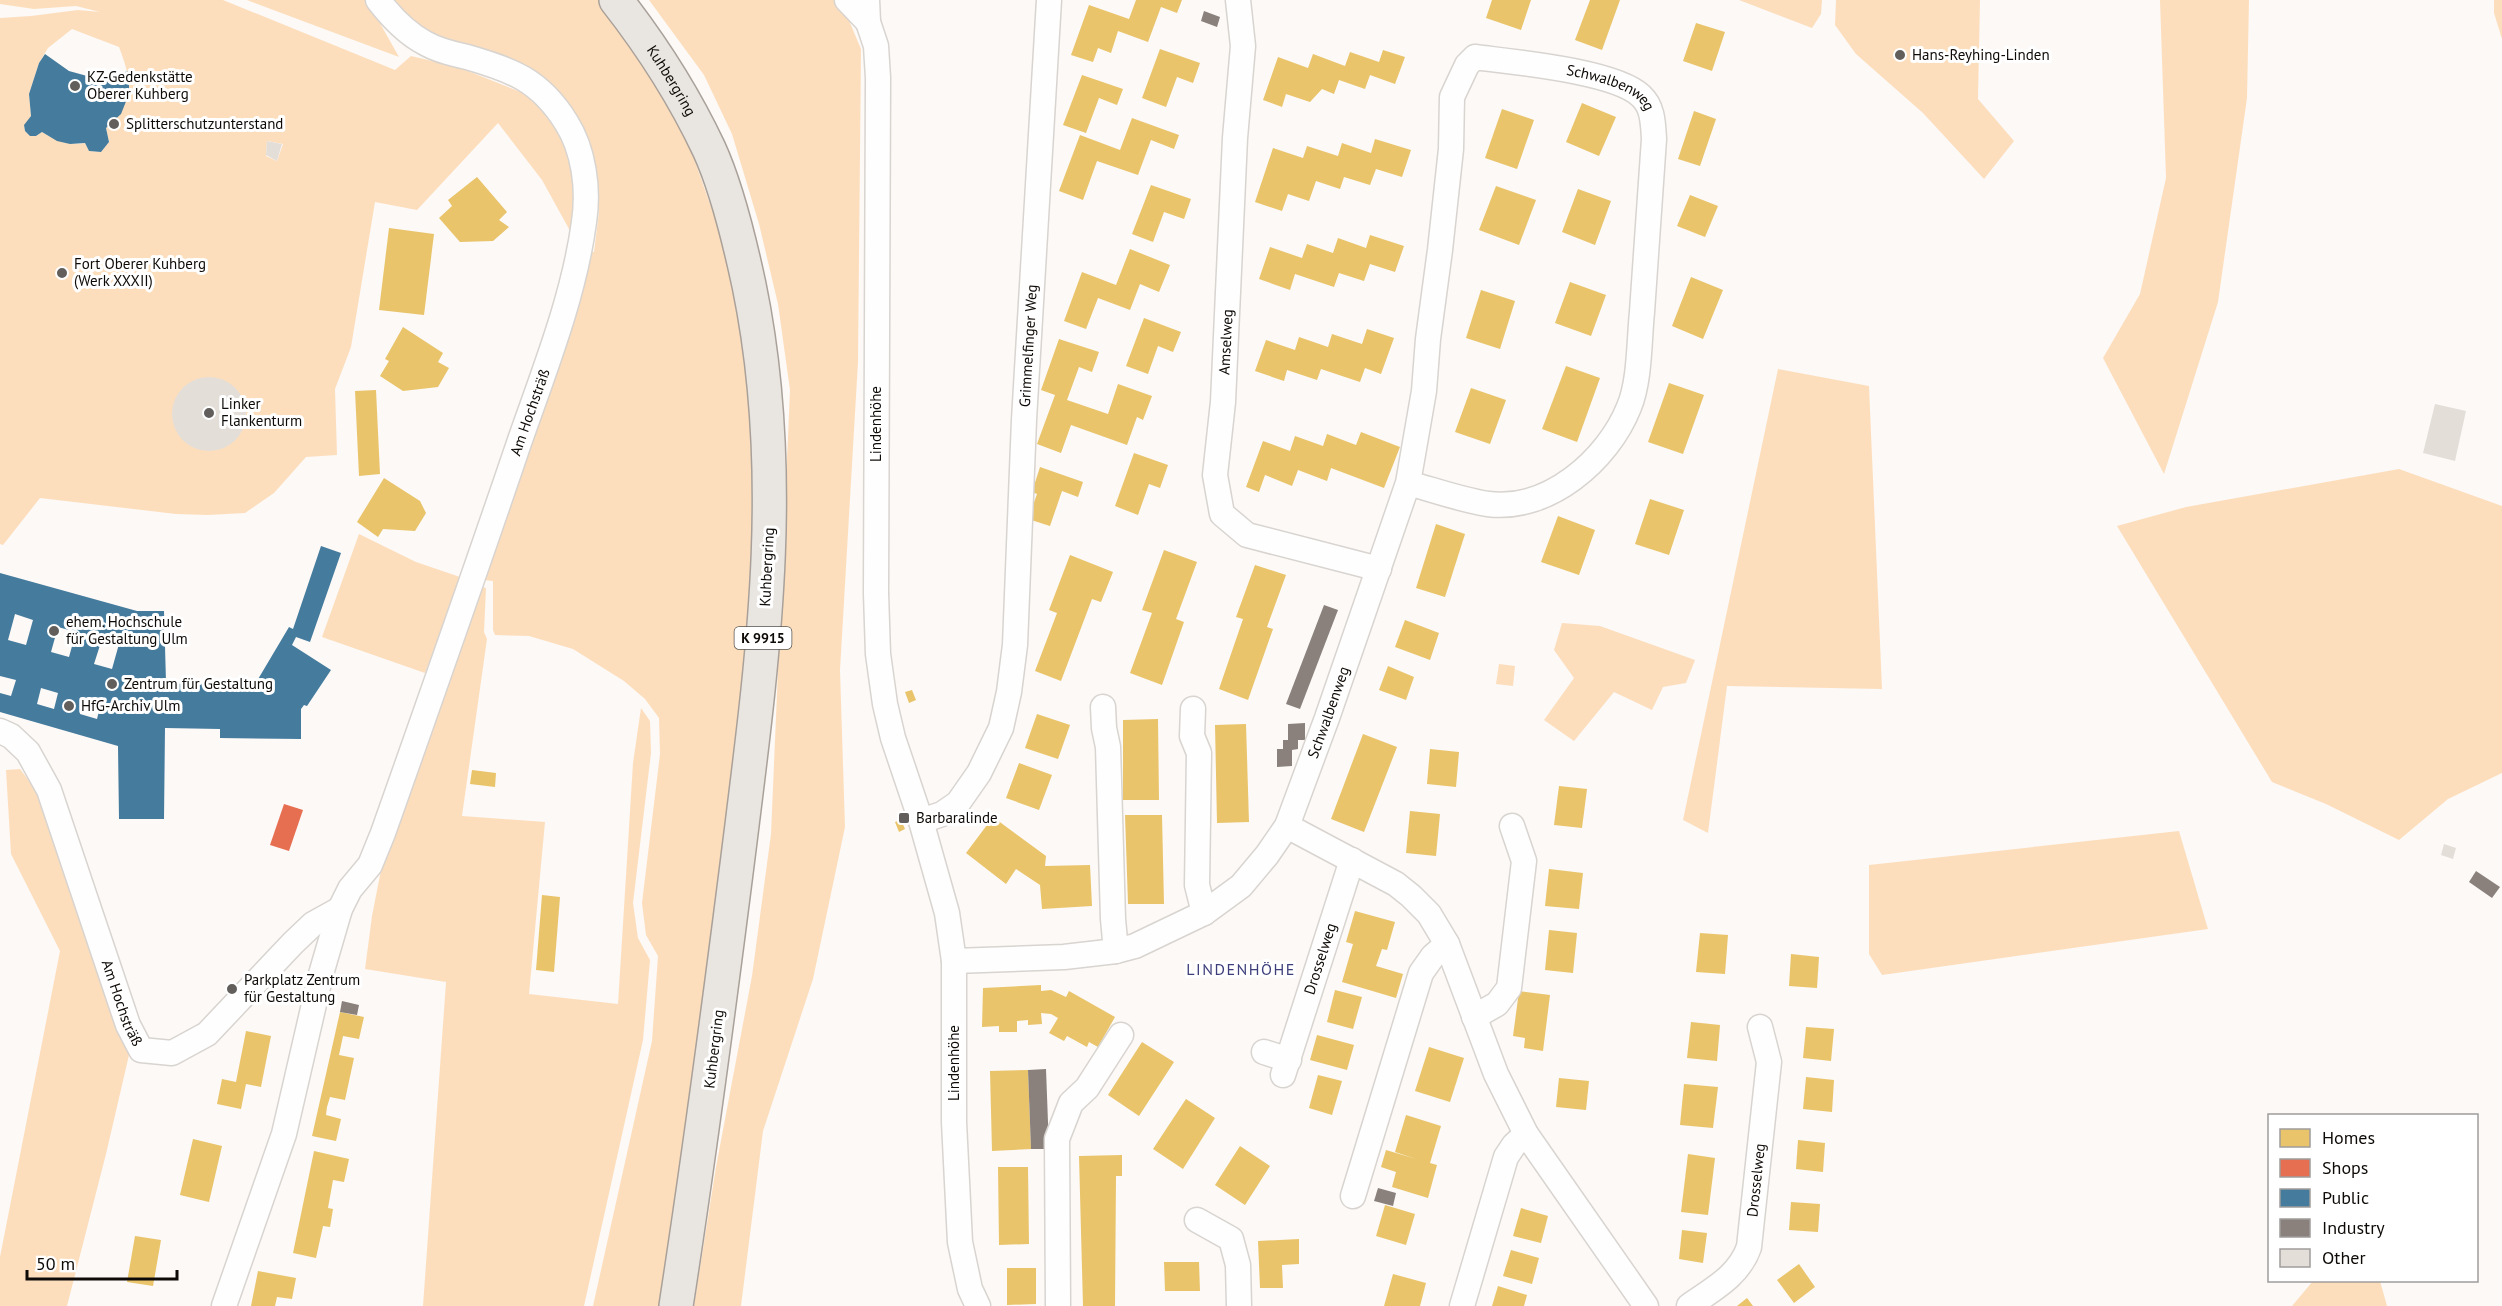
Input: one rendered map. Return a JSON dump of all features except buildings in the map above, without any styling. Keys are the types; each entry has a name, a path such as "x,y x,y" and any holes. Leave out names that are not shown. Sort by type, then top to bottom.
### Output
{"main road":[{"name":"Kuhbergring","path":"616,0 640,31 668,75 710,151 740,241 757,327 769,422 769,575 755,719 708,1097 676,1306"}],"street":[{"name":"Am Hochsträß","path":"224,1306 284,1134 321,974 340,909 350,889 370,865 383,833 474,578 565,306 579,256 585,219 586,187 580,153 567,123 538,86 506,68 426,44 398,24 378,0"},
{"name":"Lindenhöhe","path":"847,0 868,11 876,46 878,78 876,593 879,654 885,704 893,738 921,821 946,913 954,961 954,1122 960,1242 970,1289 978,1306"},
{"name":"Grimmelfinger Weg","path":"921,821 942,814 958,803 980,773 1001,728 1009,692 1015,645 1024,420 1049,0"},
{"name":"Amselweg","path":"1238,0 1243,46 1235,138 1223,402 1215,476 1222,514 1246,535 1379,568"},
{"name":"Schwalbenweg","path":"954,961 1064,957 1116,951 1136,946 1204,913 1241,886 1267,855 1287,826 1408,483 1424,391 1450,148 1452,97 1467,65 1475,57 1562,69 1617,83 1641,96 1653,113 1654,139 1639,342 1630,406 1613,437 1590,466 1562,487 1525,501 1489,504 1408,483"},
{"path":"1103,707 1108,747 1116,951"},
{"path":"1193,709 1192,736 1199,753 1197,885 1204,913"},
{"name":"Am Hochsträß","path":"0,731 11,736 28,752 49,790 128,1025 141,1050 172,1053 207,1034 313,924 340,909"},
{"path":"1287,826 1352,860 1411,896 1429,914 1447,944 1496,1074 1526,1134 1646,1306"},
{"path":"1474,1017 1497,1004 1509,988 1524,861 1512,826"},
{"name":"Drosselweg","path":"1264,1052 1286,1067 1352,860"},
{"path":"1353,1196 1355,1159 1421,973 1433,956 1447,944"},
{"name":"Drosselweg","path":"1689,1306 1734,1274 1744,1261 1749,1247 1769,1062 1760,1027"},
{"path":"1058,1306 1056,1139 1071,1103 1087,1088 1122,1035"},
{"path":"1462,1306 1506,1157 1514,1145 1526,1134"},
{"path":"1197,1220 1231,1239 1238,1265 1239,1306"}],"shaded area":[{"path":"0,0 223,0 395,70 411,56 458,67 523,93 555,120 576,176 574,238 542,180 498,123 417,210 375,202 351,347 335,389 337,455 306,457 274,493 245,513 176,514 40,498 3,545 0,544 0,18 78,10 100,12 76,6 34,9 0,4","holes":["72,29 119,47 127,70 129,81 127,100 123,109 106,128 109,142 101,152 89,151 85,143 63,142 42,132 36,136 30,136 25,131 24,126 31,116 29,94 39,63 48,48","267,141 283,144 277,161 266,156"]},
{"path":"247,0 367,0 399,57"},
{"path":"392,0 604,0 638,53 690,147 731,264 754,404 757,542 735,780 667,1306 593,1306 652,1041 658,956 646,935 642,903 660,754 659,718 645,699 624,681 573,649 529,636 495,635 493,630 493,581 484,580 590,252 594,252 599,212 597,179 591,157 566,107 442,42 410,21"},
{"path":"649,0 837,0 848,18 861,49 858,362 840,670 845,827 813,979 763,1131 741,1306 694,1306 716,1167 752,976 771,834 790,390 778,304 759,224 732,134 704,75"},
{"path":"1739,0 1822,0 1821,14 1812,28"},
{"path":"1836,0 1980,0 1978,99 2014,141 1984,179 1923,113 1856,54 1835,25"},
{"path":"2160,0 2249,0 2247,98 2218,302 2164,474 2103,358 2140,294 2166,178"},
{"path":"2494,0 2502,0 2502,39 2494,13"},
{"path":"1778,369 1869,386 1882,689 1727,686 1708,833 1683,820"},
{"path":"2399,469 2502,506 2502,773 2448,799 2399,840 2326,804 2272,782 2117,526 2186,507"},
{"path":"359,534 416,562 463,578 425,673 322,637"},
{"path":"478,586 486,588 484,632 487,639 462,816 545,822 529,994 618,1004 633,763 641,708 650,721 651,753 633,903 638,938 650,960 643,1040 584,1306 423,1306 446,982 365,969 381,870 396,834 446,677"},
{"path":"1562,623 1600,626 1695,660 1686,683 1663,687 1652,710 1614,692 1574,741 1544,720 1574,678 1554,650"},
{"path":"1499,664 1515,666 1513,686 1496,684"},
{"path":"20,769 39,794 126,1034 129,1055 67,1306 0,1306 0,1257 60,951 11,854 6,770"},
{"path":"2179,831 2208,929 1882,975 1869,954 1869,865"},
{"path":"2312,1282 2380,1282 2387,1306 2292,1306"}],"place":[{"name":"Hans-Reyhing-Linden","path":"1900,55"},
{"name":"KZ-Gedenkstätte Oberer Kuhberg","path":"75,86"},
{"name":"Splitterschutzunterstand","path":"114,124"},
{"name":"Fort Oberer Kuhberg (Werk XXXII)","path":"62,273"},
{"name":"Linker Flankenturm","path":"209,413"},
{"name":"ehem. Hochschule für Gestaltung Ulm","path":"54,631"},
{"name":"Zentrum für Gestaltung","path":"112,684"},
{"name":"HfG-Archiv Ulm","path":"69,706"},
{"name":"Barbaralinde","path":"904,818"},
{"name":"Parkplatz Zentrum für Gestaltung","path":"232,989"}],"district":[{"name":"LINDENHÖHE","path":"1241,969"}]}
